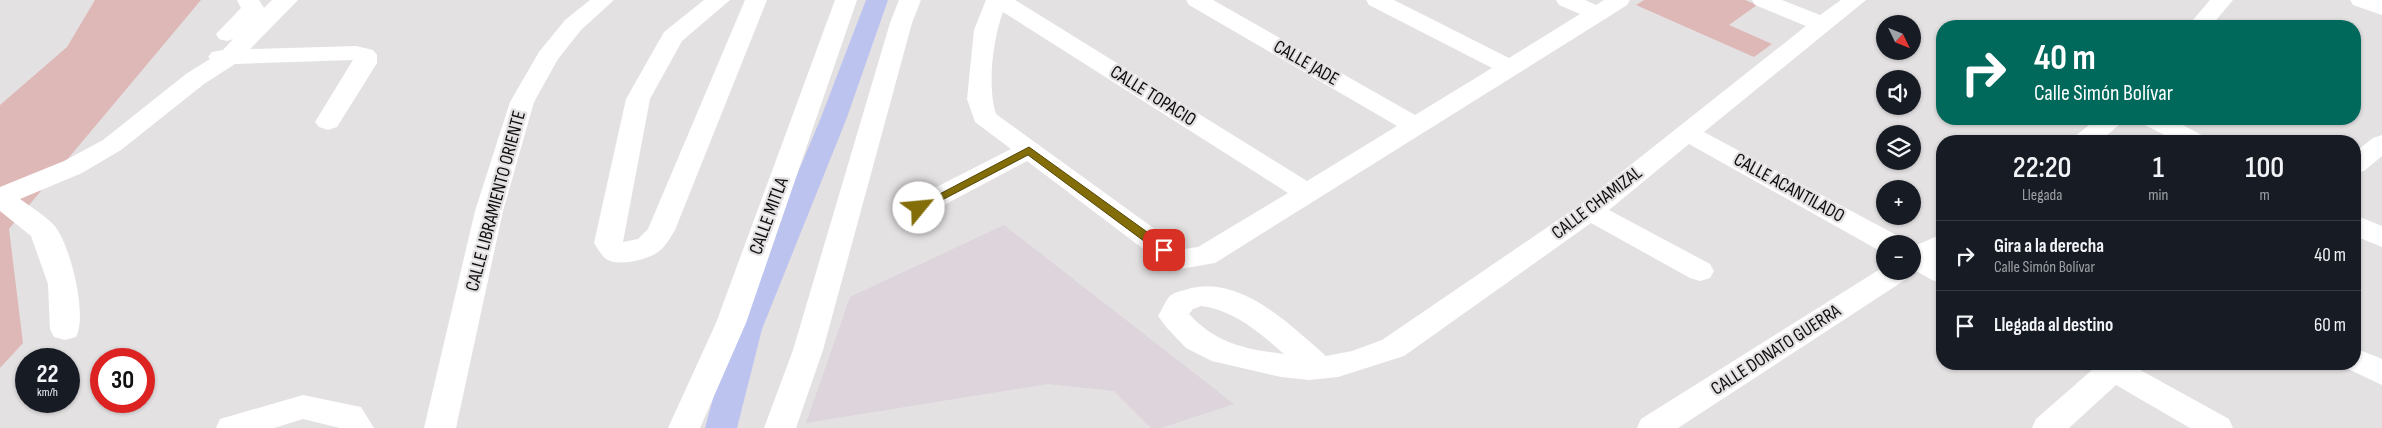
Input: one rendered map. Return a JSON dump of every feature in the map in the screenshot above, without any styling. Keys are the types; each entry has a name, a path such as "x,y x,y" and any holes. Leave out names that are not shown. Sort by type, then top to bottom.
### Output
{"street":[{"name":"CALLE LIBRAMIENTO ORIENTE","path":"440,428 489,211 522,102 547,57 573,25 604,0"},
{"path":"719,0 705,9 672,37 638,99 608,243 616,252 632,252 653,244 661,230 756,0"},
{"name":"CALLE MITLA","path":"684,428 731,323 846,0"},
{"path":"780,428 808,350 898,33 910,0"},
{"path":"998,0 985,30 979,99 984,117 1164,250 1180,259 1205,256 1619,0"},
{"name":"CALLE TOPACIO","path":"998,0 1307,193"},
{"name":"CALLE JADE","path":"1198,0 1415,126"},
{"path":"1377,0 1510,68"},
{"path":"1568,0 1597,14"},
{"path":"1763,0 1822,24"},
{"name":"CALLE CHAMIZAL","path":"1319,368 1358,361 1393,348 1590,211 1822,24 1855,0"},
{"path":"2204,20 2222,0"},
{"path":"2360,0 2382,8"},
{"path":"0,197 73,167 112,145 199,68 250,4 282,4"},
{"path":"229,57 282,4"},
{"path":"199,68 229,57 356,53 365,55 366,63 328,122"},
{"path":"2092,135 2105,125"},
{"path":"2164,125 2183,135"},
{"name":"CALLE ACANTILADO","path":"1688,133 1876,236"},
{"path":"2361,160 2382,142"},
{"path":"919,208 1029,150"},
{"path":"0,197 44,232 63,284 65,329"},
{"path":"1590,211 1700,271"},
{"path":"2361,227 2382,238"},
{"name":"CALLE DONATO GUERRA","path":"1921,255 1936,247"},
{"path":"1921,266 1936,271"},
{"name":"CALLE DONATO GUERRA","path":"1654,428 1882,280"},
{"path":"2361,362 2382,373"},
{"path":"2048,428 2108,370"},
{"path":"2119,370 2217,428"},
{"path":"232,428 303,407 349,416 358,428"}],"shaded area":[{"path":"95,0 201,0 9,229 23,343 18,348 15,348 15,352 0,368 0,105 67,47"},
{"path":"1644,0 1745,0 1757,5 1729,25 1772,44 1754,57 1636,5"},
{"path":"1004,225 1234,404 1161,428 1151,428 1114,391 1048,384 806,423 850,297"}],"waterway":[{"path":"721,428 747,329 833,120 877,0"}],"route":[{"path":"919,208 1029,150 1164,250"}]}
